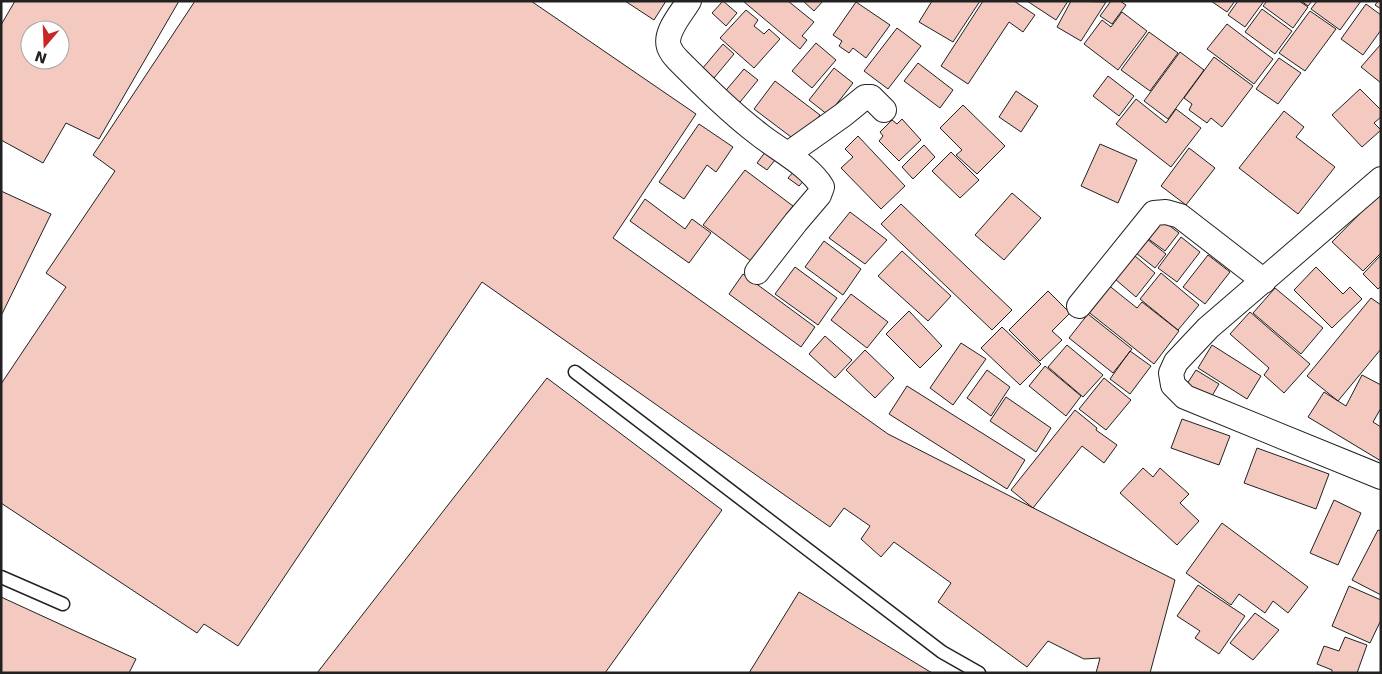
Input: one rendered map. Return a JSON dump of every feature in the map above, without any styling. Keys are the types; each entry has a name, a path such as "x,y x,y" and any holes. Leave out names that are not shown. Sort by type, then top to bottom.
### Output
{"street":[{"path":"690,1 669,33 669,47 673,54 717,98 760,135 788,154 816,178 822,187 822,190 757,272"},
{"path":"788,154 865,97 871,97 884,110"},
{"path":"1381,179 1208,328 1176,362 1171,373 1173,385 1186,397 1381,477"},
{"path":"1079,306 1154,213 1166,212 1180,216 1264,281"}],"lane":[{"path":"575,372 942,652 979,673"},
{"path":"1,577 63,604"}],"building":[{"path":"15,1 179,1 99,139 66,123 43,163 1,140 1,25"},
{"path":"195,1 531,1 696,114 613,238 888,434 1175,580 1150,673 1096,673 1100,658 1084,659 1048,641 1027,667 938,602 951,583 894,542 881,557 861,539 870,526 844,508 830,527 482,282 238,646 204,624 197,633 1,503 1,384 66,287 46,273 115,171 93,155"},
{"path":"625,1 666,1 654,20"},
{"path":"723,1 737,13 726,26 712,13"},
{"path":"743,1 788,1 814,22 802,36 807,40 800,49"},
{"path":"803,1 823,1 814,11"},
{"path":"932,1 980,1 953,42 919,22"},
{"path":"983,1 1014,1 1035,15 1023,32 1009,22 968,84 941,66"},
{"path":"1027,1 1068,1 1056,20"},
{"path":"1071,1 1106,2 1081,41 1057,27"},
{"path":"1111,1 1120,1 1126,5 1112,24 1100,16"},
{"path":"1211,1 1235,1 1227,12"},
{"path":"1238,1 1264,1 1245,27 1228,15"},
{"path":"1267,1 1299,1 1308,7 1293,28 1263,6"},
{"path":"1301,1 1312,1 1308,6"},
{"path":"1317,1 1361,1 1340,30 1311,9"},
{"path":"1378,1 1381,1 1381,9 1375,5"},
{"path":"856,2 890,25 866,58 853,48 849,53 839,46 842,41 833,35"},
{"path":"1366,4 1381,15 1381,30 1363,55 1341,39"},
{"path":"1262,9 1292,31 1275,54 1245,32"},
{"path":"746,10 758,20 754,26 764,34 769,29 780,39 754,68 720,38"},
{"path":"1310,11 1336,29 1305,71 1279,53"},
{"path":"1122,12 1147,31 1118,70 1084,44 1102,20 1111,27"},
{"path":"1227,24 1273,59 1254,84 1207,49"},
{"path":"897,28 921,46 888,89 864,71"},
{"path":"1149,32 1178,53 1150,91 1121,70"},
{"path":"816,43 836,60 812,88 792,71"},
{"path":"723,44 734,54 714,78 702,69"},
{"path":"1381,44 1381,83 1361,67"},
{"path":"1180,52 1204,70 1168,119 1144,101"},
{"path":"1214,57 1253,86 1222,127 1211,118 1207,123 1189,110 1192,104 1184,98"},
{"path":"1279,58 1301,73 1278,104 1256,89"},
{"path":"918,63 953,90 940,108 904,81"},
{"path":"834,68 853,83 828,115 809,100"},
{"path":"744,69 758,80 736,107 722,95"},
{"path":"1108,76 1134,96 1119,116 1093,96"},
{"path":"775,81 820,115 799,143 754,109"},
{"path":"1360,89 1381,110 1381,117 1374,123 1381,130 1362,147 1332,115"},
{"path":"1016,91 1038,106 1021,132 999,117"},
{"path":"1136,99 1166,123 1176,109 1201,128 1171,167 1116,124"},
{"path":"963,105 1005,146 977,174 956,155 962,150 940,128"},
{"path":"1284,111 1304,127 1296,137 1335,167 1298,214 1239,168"},
{"path":"902,119 921,140 899,161 879,141 883,136 880,132 892,120 897,124"},
{"path":"699,124 733,147 716,172 707,165 684,199 659,182"},
{"path":"858,136 905,186 881,209 841,168 853,157 845,149"},
{"path":"1100,144 1137,160 1118,203 1081,186"},
{"path":"924,145 935,157 913,179 902,167"},
{"path":"769,147 779,155 767,170 757,163"},
{"path":"1189,148 1215,168 1186,205 1161,186"},
{"path":"951,152 979,180 960,198 932,171"},
{"path":"745,170 793,206 751,261 703,225"},
{"path":"795,170 806,178 799,186 788,178"},
{"path":"1,191 51,214 1,316"},
{"path":"1381,192 1381,253 1363,271 1332,242"},
{"path":"1012,193 1041,218 1004,260 975,235"},
{"path":"645,199 685,229 692,219 711,233 689,263 630,221"},
{"path":"901,204 1012,310 992,330 881,224"},
{"path":"850,212 887,240 865,264 829,238"},
{"path":"1157,216 1179,233 1165,251 1143,235"},
{"path":"1181,237 1200,252 1177,282 1158,268"},
{"path":"1147,239 1166,254 1155,268 1136,253"},
{"path":"824,241 861,269 843,295 805,267"},
{"path":"902,251 951,296 928,321 878,276"},
{"path":"1208,255 1230,272 1205,304 1183,287"},
{"path":"1381,255 1381,286 1378,289 1363,274"},
{"path":"1135,256 1155,273 1136,297 1115,279"},
{"path":"795,267 837,298 818,325 775,294"},
{"path":"1316,267 1343,294 1350,287 1362,299 1332,328 1294,290"},
{"path":"1161,273 1199,305 1178,330 1140,299"},
{"path":"743,274 815,327 801,347 729,294"},
{"path":"1107,284 1137,308 1142,302 1179,331 1154,364 1086,310"},
{"path":"1275,288 1323,328 1301,354 1253,313"},
{"path":"1048,291 1070,313 1052,331 1062,340 1040,361 1009,330"},
{"path":"851,294 888,322 867,348 831,320"},
{"path":"1371,298 1381,305 1381,349 1338,401 1307,376"},
{"path":"909,311 942,346 920,368 886,334"},
{"path":"1250,312 1310,364 1284,393 1264,375 1269,368 1230,334"},
{"path":"1088,314 1132,349 1113,373 1069,338"},
{"path":"1002,327 1041,364 1020,385 981,348"},
{"path":"825,336 852,360 835,378 809,354"},
{"path":"961,343 986,359 953,405 930,388"},
{"path":"1067,345 1103,375 1083,397 1048,367"},
{"path":"1212,345 1261,376 1247,399 1198,368"},
{"path":"865,350 894,378 875,398 846,370"},
{"path":"1130,351 1151,366 1130,394 1110,379"},
{"path":"1045,366 1081,396 1066,416 1029,386"},
{"path":"987,370 1010,387 991,416 967,398"},
{"path":"1196,370 1219,384 1209,401 1185,387"},
{"path":"1362,375 1381,385 1381,408 1373,422 1381,427 1381,461 1308,417 1324,392 1346,406"},
{"path":"547,378 722,510 605,673 317,673"},
{"path":"1104,378 1131,400 1106,430 1079,409"},
{"path":"907,386 1025,460 1007,489 889,414"},
{"path":"1006,397 1051,428 1036,452 990,421"},
{"path":"1075,410 1097,428 1096,430 1117,445 1104,463 1082,446 1033,508 1011,490"},
{"path":"1182,419 1230,436 1219,465 1171,448"},
{"path":"1257,448 1329,474 1316,509 1244,483"},
{"path":"1143,468 1153,477 1160,468 1189,494 1180,503 1199,521 1177,545 1120,493"},
{"path":"1334,500 1361,513 1338,565 1310,553"},
{"path":"1222,523 1308,587 1288,613 1273,601 1265,613 1239,594 1231,605 1186,573"},
{"path":"1378,530 1381,531 1381,595 1352,580"},
{"path":"1198,585 1245,616 1219,654 1195,638 1200,631 1177,616"},
{"path":"1349,586 1381,600 1381,620 1370,643 1332,626"},
{"path":"799,592 932,673 749,673"},
{"path":"1,597 136,659 129,673 1,673"},
{"path":"1255,613 1279,630 1253,660 1230,643"},
{"path":"1345,637 1367,645 1357,673 1332,673 1332,670 1317,664 1324,646 1339,651"}]}
